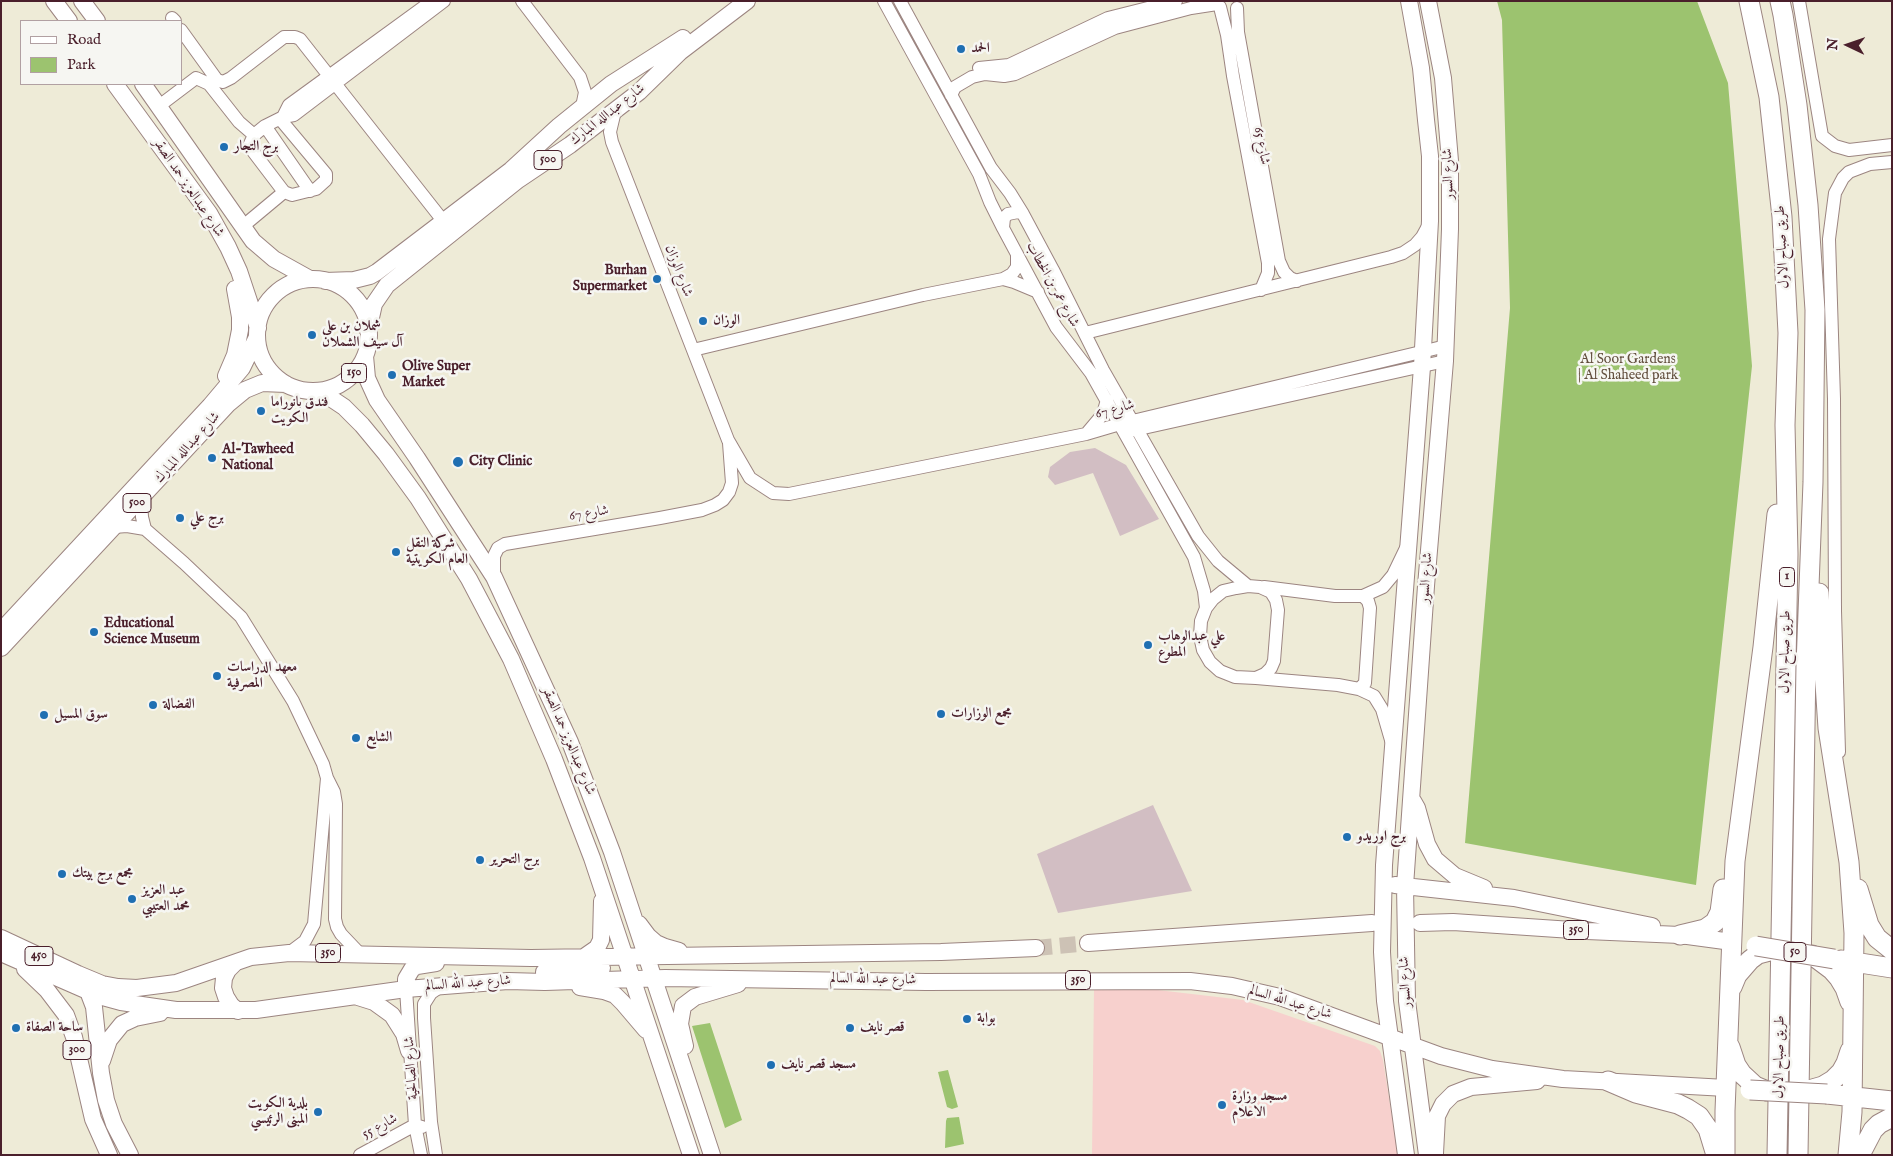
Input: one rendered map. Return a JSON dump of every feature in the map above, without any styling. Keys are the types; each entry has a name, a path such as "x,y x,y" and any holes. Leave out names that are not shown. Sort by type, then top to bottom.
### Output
{"highway":[{"name":"طريق صباح الاول","path":"1750,1 1769,97 1782,217 1788,332 1785,425 1788,554 1777,1155"},
{"name":"طريق صباح الاول","path":"1781,6 1797,106 1813,266 1815,359 1806,685 1798,1155"},
{"path":"1725,1155 1735,861 1763,647 1785,425"},
{"path":"1813,482 1828,728 1849,862 1854,962 1852,1014 1853,1097 1848,1155"},
{"path":"1672,934 1705,929 1715,922 1720,912 1724,882 1735,861"},
{"path":"1849,862 1869,925 1877,938 1892,950"},
{"name":"350","path":"1732,942 1757,950"},
{"name":"50","path":"1757,950 1777,949 1812,955 1833,965 1854,962 1892,968"},
{"path":"1729,1006 1733,984 1737,975 1757,950"},
{"path":"1833,965 1846,988 1852,1014"},
{"path":"1728,1034 1736,1065 1756,1087 1801,1093 1825,1090 1853,1097 1892,1101"},
{"path":"1825,1090 1846,1063 1853,1042"},
{"path":"1608,1081 1636,1093 1678,1104 1699,1116 1708,1129 1716,1155"},
{"name":"350","path":"1726,1088 1756,1087"},
{"path":"1860,1155 1873,1130 1879,1124 1892,1118"}],"main road":[{"path":"54,1 68,20"},
{"path":"82,1 96,20"},
{"name":"شارع عبدالله المبارك","path":"317,280 354,280 370,276 511,170 548,136 611,84 675,44 730,1"},
{"name":"شارع عبدالله المبارك","path":"368,331 374,304 387,285 518,180 560,152 615,111 645,87 680,52 747,1"},
{"name":"شارع السور","path":"1406,1155 1385,1001 1382,952 1383,884 1423,359 1430,221 1430,156 1420,68 1409,1"},
{"name":"شارع السور","path":"1427,1155 1407,1001 1405,886 1445,353 1450,229 1450,161 1442,78 1428,1"},
{"path":"632,70 642,73 646,80 645,87"},
{"name":"شارع عبدالعزيز حمد الصقر","path":"144,85 253,241 274,259 317,280"},
{"path":"118,89 132,92 160,127 173,138 187,146"},
{"name":"شارع عبدالعزيز حمد الصقر","path":"118,89 209,213 239,271 257,333"},
{"path":"548,136 549,148 560,152"},
{"path":"209,213 232,279 240,317 239,339 235,355 225,379 210,406"},
{"path":"257,333 265,306 276,294 294,283 317,280"},
{"name":"150","path":"257,333 258,346 264,362 272,374 286,384 310,391 333,388 346,380 356,371 365,356 368,331 365,315 357,301 341,287 317,280"},
{"name":"شارع عبدالله المبارك","path":"1,631 210,406 242,368 257,333"},
{"name":"شارع عبدالعزيز حمد الصقر","path":"365,356 367,378 377,400 494,577 576,754 612,852 712,1154"},
{"name":"شارع عبدالله المبارك","path":"1,648 228,404 239,394 262,384 273,382 286,384"},
{"name":"شارع عبدالعزيز حمد الصقر","path":"310,391 332,399 344,407 362,425 418,498 469,579 520,679 554,759 602,886 691,1155"},
{"path":"1411,797 1417,808 1429,849 1441,866 1466,881 1514,898"},
{"path":"1383,884 1514,898 1644,924 1672,934"},
{"path":"584,957 597,948 601,937 602,886"},
{"path":"631,910 648,936 662,946 676,951 721,955"},
{"name":"350","path":"1420,923 1453,922 1587,931 1672,934 1732,942"},
{"path":"1088,943 1372,924"},
{"name":"450","path":"1,938 78,974"},
{"name":"شارع عبد الله السالم","path":"16,961 89,993 121,1002 176,1010 238,1010 296,1005 406,989 520,981 545,982 629,967 649,966 721,955 942,952 1036,948"},
{"name":"450","path":"1,953 16,961"},
{"name":"شارع عبد الله السالم","path":"78,974 102,984 118,987 158,986 176,983 251,957 289,953 531,958 584,957 629,967 649,966 759,978 926,982 1190,981 1232,986 1280,997 1440,1056 1492,1069 1563,1079 1726,1088"},
{"path":"649,966 742,963 776,954"},
{"path":"406,989 408,973 417,966 459,961 531,958"},
{"name":"300","path":"16,961 55,999 66,1015 74,1037 93,1119 109,1155"},
{"path":"235,963 228,970 224,978 223,988 231,1005 238,1010"},
{"path":"520,981 534,974 551,971 629,967"},
{"name":"300","path":"78,974 89,993 94,1008 101,1073 110,1113 130,1155"},
{"path":"698,1114 680,1024 683,1006 699,995 759,978"},
{"path":"545,982 612,994 623,1003 652,1038"},
{"path":"354,996 374,1002 392,1015 404,1034 409,1051"},
{"path":"101,1073 104,1051 109,1040 122,1024 148,1014 176,1010"},
{"path":"74,1037 78,1028 84,1025 91,1026 97,1034"},
{"path":"662,1067 671,1066 678,1070 701,1137 712,1154"},
{"path":"1435,1155 1435,1125 1438,1111 1446,1100 1457,1091 1471,1087 1563,1079"}],"street":[{"path":"333,80 432,1"},
{"path":"281,118 327,175 326,180 316,190 292,195 284,192 249,146 254,135 265,126 281,118 290,106 333,80 444,1"},
{"path":"522,1 580,77 585,92 582,107"},
{"name":"شارع عمر بن الخطاب","path":"884,1 979,174 1003,228 1056,327 1091,374 1107,400 1129,427 1198,536 1218,560 1254,586"},
{"name":"شارع عمر بن الخطاب","path":"900,1 991,168 1023,214 1085,333 1186,542 1199,572 1206,608"},
{"path":"942,79 951,80 976,69 1009,65 1108,18 1176,1"},
{"path":"1799,1 1822,136 1832,145 1843,149 1855,150 1886,145"},
{"path":"951,95 955,87 972,77 985,74 1004,76 1015,74 1115,28 1190,8 1217,4 1229,10 1241,5"},
{"name":"شارع 65","path":"1217,4 1227,35 1268,263 1268,273 1261,290"},
{"name":"شارع 65","path":"1241,5 1238,32 1279,261 1284,272 1290,278 1297,281"},
{"path":"182,31 217,80 223,82 231,78 279,40 289,36 304,42 444,222"},
{"path":"580,77 594,85 611,84"},
{"path":"159,106 196,78 209,84 239,122 254,135"},
{"name":"شارع الوزان","path":"615,111 610,132 612,142 728,440 750,478 773,493 789,494"},
{"path":"265,126 310,191"},
{"path":"1886,145 1877,147 1874,154 1877,161 1886,162"},
{"path":"1841,817 1835,612 1834,399 1829,239 1833,201 1838,186 1849,172 1870,164 1886,162"},
{"path":"242,227 284,192"},
{"path":"1003,228 1004,218 1008,214 1018,212 1023,214"},
{"path":"1085,333 1403,253 1415,246 1430,221"},
{"path":"693,350 923,295 1003,279 1012,274 1017,267 1017,253"},
{"path":"1003,279 1038,292"},
{"path":"1056,327 1070,328 1076,319 1075,314"},
{"name":"شارع 67","path":"789,494 1129,427 1445,353"},
{"path":"1086,434 1102,414 1107,400"},
{"name":"شارع الوزان","path":"715,505 723,500 729,492 732,483 728,440"},
{"path":"141,499 141,511 145,529"},
{"name":"شارع 67","path":"494,577 494,556 498,548 505,544 660,518 702,510 715,505"},
{"path":"114,527 128,526 145,529 241,617 293,701 324,764 327,778 334,792 336,804 335,910 337,927 346,941 360,954"},
{"path":"1394,750 1382,709 1374,696 1360,689 1338,685 1236,677 1220,671 1210,662 1203,650 1200,636 1201,621 1206,608 1223,591 1254,586 1335,596 1363,596 1383,587 1393,575 1409,541"},
{"path":"1199,572 1211,569 1218,560"},
{"path":"1254,586 1271,592 1276,600 1278,610 1272,668 1256,678"},
{"path":"1360,689 1365,683 1370,608 1368,601 1363,596"},
{"path":"289,953 297,948 310,933 314,924 327,778"},
{"path":"317,907 319,912 324,914 330,914 335,910"},
{"name":"شارع الصالحية","path":"436,1155 431,1122 424,1004 430,993 441,986"},
{"name":"شارع الصالحية","path":"406,989 415,1125 421,1155"},
{"path":"415,1125 427,1131 432,1155"},
{"name":"شارع 55","path":"360,1155 415,1125"}],"shaded area":[{"path":"1095,448 1126,465 1159,519 1120,536 1093,473 1055,485 1048,477 1050,467 1070,452"},
{"path":"1153,805 1192,891 1058,913 1037,854"},
{"path":"1149,989 1243,1000 1375,1046 1380,1051 1383,1060 1398,1155 1092,1155 1094,990"}],"green space":[{"name":"Al Soor Gardens | Al Shaheed park","path":"1497,1 1697,1 1728,83 1752,366 1696,885 1465,843 1510,308 1502,20"},
{"path":"710,1023 742,1120 725,1128 692,1026"},
{"path":"948,1070 958,1107 952,1109 947,1107 938,1072"},
{"path":"959,1117 964,1144 945,1148 947,1118"}],"tunnel":[{"path":"1036,948 1088,943"}],"place":[{"name":"الحمد","path":"961,49"},
{"name":"برج التجار","path":"224,147"},
{"name":"Burhan Supermarket","path":"657,279"},
{"name":"الوزان","path":"703,321"},
{"name":"شملان بن علي آل سيف الشملان","path":"312,335"},
{"name":"Olive Super Market","path":"392,375"},
{"name":"فندق بانوراما الكويت","path":"261,411"},
{"name":"Al-Tawheed National","path":"212,458"},
{"name":"City Clinic","path":"458,462"},
{"name":"برج علي","path":"180,518"},
{"name":"شركة النقل العام الكويتية","path":"396,552"},
{"name":"Educational Science Museum","path":"94,632"},
{"name":"علي عبدالوهاب المطوع","path":"1148,645"},
{"name":"معهد الدراسات المصرفية","path":"217,676"},
{"name":"الفضالة","path":"153,705"},
{"name":"مجمع الوزارات","path":"941,714"},
{"name":"سوق المسيل","path":"44,715"},
{"name":"الشايع","path":"356,738"},
{"name":"برج اوريدو","path":"1347,837"},
{"name":"برج التحرير","path":"480,860"},
{"name":"مجمع برج بيتك","path":"62,874"},
{"name":"عبد العزيز محمد العتيبي","path":"132,899"},
{"name":"بوابة","path":"967,1019"},
{"name":"ساحة الصفاة","path":"16,1028"},
{"name":"قصر نايف","path":"850,1028"},
{"name":"مسجد قصر نايف","path":"771,1065"},
{"name":"مسجد وزارة الاعلام","path":"1222,1105"},
{"name":"بلدية الكويت المبنى الرئيسي","path":"318,1112"}]}
